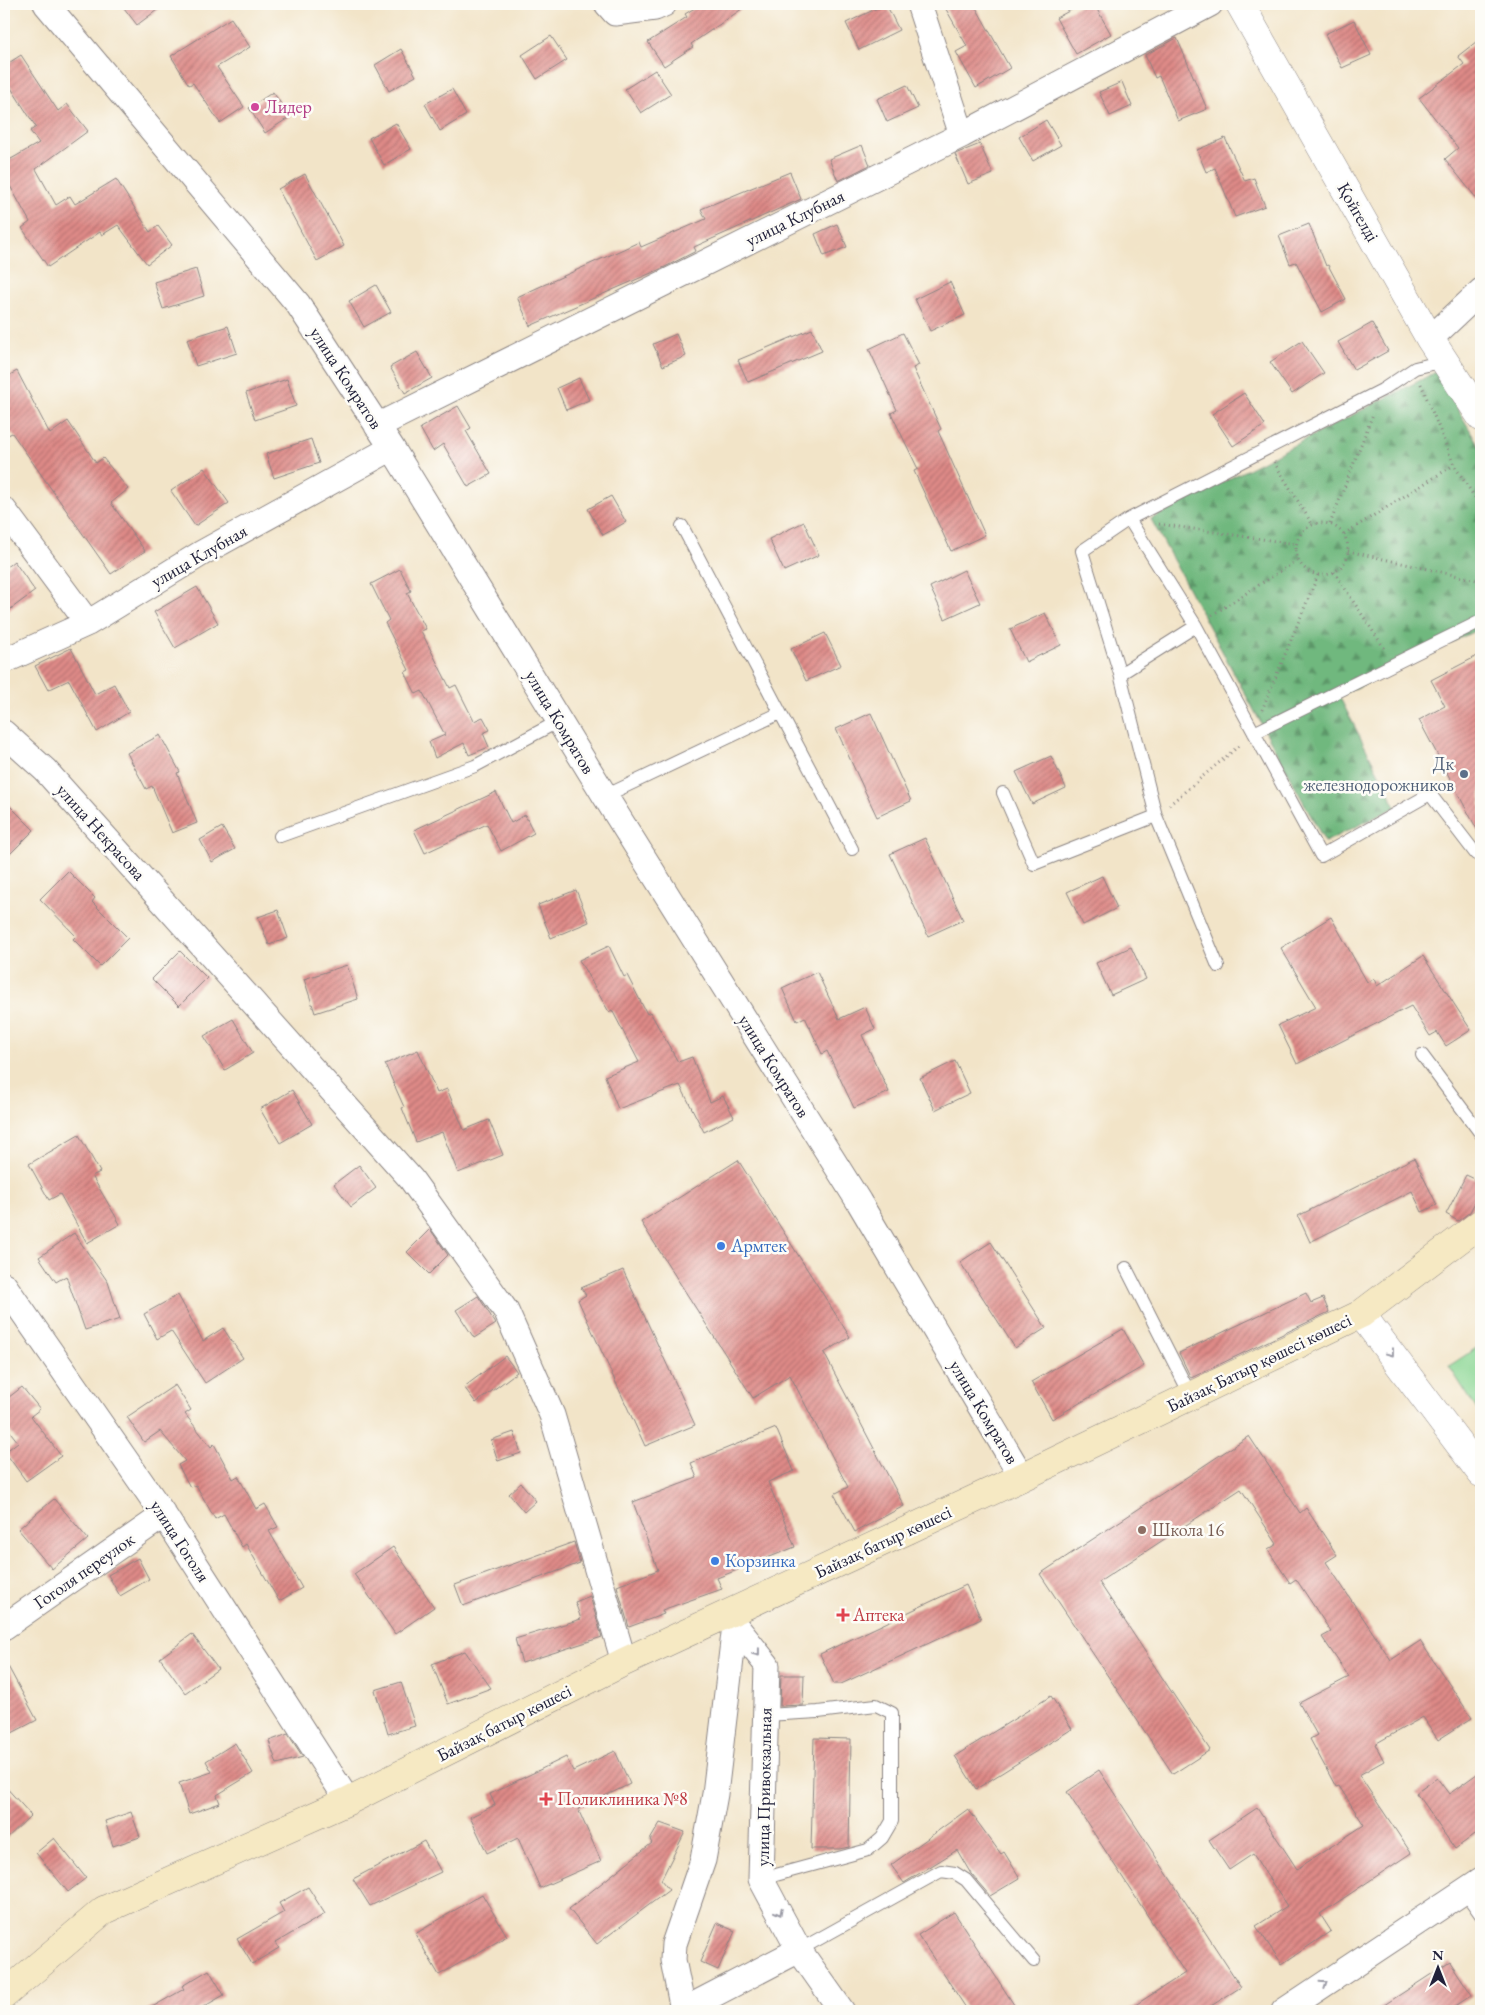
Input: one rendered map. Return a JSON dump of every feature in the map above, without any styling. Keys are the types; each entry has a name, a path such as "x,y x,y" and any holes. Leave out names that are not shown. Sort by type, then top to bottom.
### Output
{"main road":[{"name":"Байзақ Батыр қөшесі көшесі","path":"1022,1477 1361,1314 1481,1223"},
{"name":"Байзақ батыр көшесі","path":"4,1995 104,1910 348,1801 624,1662 731,1620 1022,1477"}],"street":[{"name":"улица Комратов","path":"46,4 298,304 392,448 605,796 859,1202 1022,1477"},
{"path":"608,4 615,13 655,8 664,4"},
{"path":"920,4 962,135"},
{"name":"улица Клубная","path":"377,426 962,135 1210,4"},
{"name":"Қойгелді","path":"1240,4 1437,350 1481,417"},
{"path":"1437,350 1481,291"},
{"name":"улица Клубная","path":"4,661 88,623 202,553 392,448"},
{"path":"4,510 88,623"},
{"name":"улица Некрасова","path":"4,733 45,770 411,1179 506,1311 552,1415 624,1662"},
{"name":"улица Гоголя","path":"4,1285 164,1515 348,1801"},
{"path":"1361,1314 1481,1473"},
{"name":"Гоголя переулок","path":"4,1627 164,1515"},
{"path":"731,1620 715,1794 703,1860 674,1944 675,1974 683,2011 799,1950"},
{"name":"улица Привокзальная","path":"731,1620 767,1665 762,1879 799,1950 842,2011"},
{"path":"1284,2011 1472,1886"}],"lane":[{"path":"1218,966 1156,816 1120,674 1082,550 1129,519 1382,390 1415,368 1437,350"},
{"path":"1129,519 1196,626 1320,856 1430,794 1476,854 1481,853"},
{"path":"682,526 852,849"},
{"path":"1254,733 1481,621"},
{"path":"1120,674 1196,626"},
{"path":"605,796 780,713"},
{"path":"280,836 475,766 559,721"},
{"path":"1003,793 1034,864 1156,816"},
{"path":"1422,1054 1481,1134"},
{"path":"1126,1268 1191,1396"},
{"path":"762,1879 868,1850 882,1838 892,1821 892,1713 876,1704 818,1712 766,1715"},
{"path":"799,1950 941,1871 955,1873 966,1880 1034,1961"},
{"path":"1472,1886 1481,1916"}],"path":[{"path":"1415,368 1454,465 1481,507"},
{"path":"1330,524 1382,390"},
{"path":"1266,449 1312,524"},
{"path":"1344,534 1454,465"},
{"path":"1129,519 1296,544"},
{"path":"1312,524 1330,524 1344,534 1348,551 1341,567 1334,572 1318,575 1303,567 1298,560 1296,544 1305,529 1312,524"},
{"path":"1348,551 1481,581"},
{"path":"1212,615 1298,560"},
{"path":"1334,572 1395,664"},
{"path":"1156,816 1254,733 1318,575"}],"green space":[{"path":"1436,372 1481,449 1481,628 1339,696 1396,807 1325,842 1151,519"},
{"path":"1481,1345 1481,1416 1449,1366"}],"building":[{"path":"121,4 165,4 137,25"},
{"path":"701,4 749,4 691,44 693,47 664,66 648,42 687,17 685,14"},
{"path":"886,4 899,30 859,50 846,23"},
{"path":"943,4 974,4 1010,68 976,88 956,52 967,46"},
{"path":"1082,4 1094,4 1111,34 1076,54 1056,18"},
{"path":"231,18 250,47 217,67 244,107 220,123 193,83 189,85 171,56"},
{"path":"1354,20 1371,55 1342,68 1325,34"},
{"path":"551,36 567,60 537,79 522,55"},
{"path":"1177,38 1207,109 1178,121 1159,76 1155,78 1145,55"},
{"path":"1481,38 1481,204 1445,159 1458,148 1419,98 1464,64 1458,56"},
{"path":"401,49 416,76 389,91 375,65"},
{"path":"21,55 58,111 67,104 88,131 36,169 56,205 70,196 75,204 116,179 150,232 158,226 172,245 147,264 118,225 102,235 100,232 48,267 22,228 30,222 4,175 4,163 39,143 30,131 36,127 4,77 4,66"},
{"path":"655,70 671,94 641,113 625,89"},
{"path":"1122,82 1132,106 1110,116 1099,92"},
{"path":"907,85 918,108 887,122 877,99"},
{"path":"452,89 466,115 440,131 425,104"},
{"path":"273,92 290,117 265,133 249,108"},
{"path":"1046,120 1061,145 1033,161 1019,137"},
{"path":"396,123 411,149 384,165 369,138"},
{"path":"1225,138 1245,181 1254,178 1265,206 1235,217 1215,168 1206,172 1197,150"},
{"path":"980,144 993,174 968,184 955,154"},
{"path":"862,145 870,165 838,181 829,159"},
{"path":"790,172 801,199 694,247 696,251 665,267 530,326 517,297 639,242 641,247 706,219 701,209"},
{"path":"305,174 344,246 317,261 278,189"},
{"path":"837,224 847,247 824,256 815,234"},
{"path":"1309,224 1326,266 1328,265 1346,299 1322,312 1296,262 1290,264 1279,236"},
{"path":"196,269 204,296 163,309 154,282"},
{"path":"950,282 965,315 930,331 915,299"},
{"path":"376,285 391,312 364,327 349,301"},
{"path":"1372,323 1388,351 1354,370 1338,342"},
{"path":"228,326 237,353 196,366 187,339"},
{"path":"812,329 822,351 748,382 738,360"},
{"path":"903,333 919,365 913,368 941,429 938,431 985,535 951,551 914,471 918,469 891,413 897,410 869,349"},
{"path":"676,334 686,356 663,366 653,344"},
{"path":"1302,341 1324,373 1292,394 1270,362"},
{"path":"417,352 432,378 405,393 390,367"},
{"path":"17,371 50,434 68,421 96,463 103,458 128,489 111,503 145,551 111,574 12,433 4,437 4,378"},
{"path":"579,378 589,400 566,410 557,388"},
{"path":"287,379 296,406 255,420 246,393"},
{"path":"1244,393 1265,425 1233,446 1212,414"},
{"path":"458,406 471,428 466,431 491,474 468,487 443,444 433,451 420,428"},
{"path":"311,439 319,463 274,478 266,454"},
{"path":"204,468 229,503 195,526 171,491"},
{"path":"611,496 626,522 603,535 588,509"},
{"path":"804,522 819,555 784,571 769,539"},
{"path":"14,561 35,591 4,614 4,569"},
{"path":"400,569 411,591 407,593 426,629 421,631 450,688 456,685 474,721 483,717 490,730 483,733 489,747 469,755 464,743 435,758 429,742 445,735 422,691 416,694 405,672 409,670 385,623 389,620 371,584"},
{"path":"964,570 980,603 945,619 930,587"},
{"path":"197,587 218,623 175,648 154,612"},
{"path":"1045,613 1061,645 1026,662 1010,629"},
{"path":"825,633 841,665 806,681 791,649"},
{"path":"71,648 95,694 114,684 129,712 97,732 69,680 48,690 35,666"},
{"name":"Дк железнодорожников","path":"1481,654 1481,837 1419,720 1445,706 1431,680"},
{"path":"871,713 911,801 877,817 836,729"},
{"path":"160,735 180,772 177,773 197,823 172,833 152,786 146,789 127,753"},
{"path":"1051,756 1066,788 1032,804 1016,772"},
{"path":"496,792 511,823 525,815 534,833 501,851 487,824 425,853 414,830"},
{"path":"4,800 34,830 4,860"},
{"path":"222,827 235,849 212,862 200,840"},
{"path":"925,838 963,920 928,936 890,854"},
{"path":"68,871 95,898 92,902 128,938 100,966 73,939 76,936 40,899"},
{"path":"1102,876 1117,908 1083,925 1067,892"},
{"path":"576,890 589,922 551,938 538,905"},
{"path":"278,910 288,938 269,945 258,917"},
{"path":"1331,917 1367,982 1374,979 1377,986 1423,956 1471,1030 1446,1046 1437,1032 1430,1036 1411,1006 1297,1064 1278,1025 1316,1007 1281,948"},
{"path":"609,946 624,977 627,975 647,1014 650,1012 678,1062 692,1057 710,1102 723,1096 734,1117 704,1132 680,1085 618,1109 605,1076 639,1062 612,1010 609,1012 579,960"},
{"path":"1131,947 1146,979 1111,995 1096,963"},
{"path":"180,951 207,978 179,1006 152,979"},
{"path":"347,965 358,999 315,1013 304,979"},
{"path":"817,972 839,1019 865,1007 875,1029 862,1035 889,1092 854,1108 827,1051 822,1054 805,1017 797,1021 782,988"},
{"path":"233,1019 253,1053 225,1070 204,1036"},
{"path":"418,1050 437,1093 447,1089 464,1130 489,1120 503,1155 458,1173 442,1132 416,1142 402,1108 404,1107 385,1064"},
{"path":"955,1061 970,1093 935,1110 920,1078"},
{"path":"292,1090 312,1124 280,1143 260,1109"},
{"path":"79,1135 100,1172 92,1176 120,1224 87,1243 60,1194 49,1200 29,1164"},
{"path":"1414,1158 1437,1205 1422,1212 1412,1191 1310,1242 1298,1216"},
{"path":"738,1160 850,1337 824,1353 904,1506 855,1532 834,1494 848,1487 790,1375 753,1398 641,1222"},
{"path":"359,1165 376,1188 351,1207 334,1184"},
{"path":"1466,1175 1481,1182 1481,1190 1470,1212 1458,1221 1446,1214"},
{"path":"430,1229 448,1255 429,1274 407,1252"},
{"path":"74,1233 108,1282 120,1319 85,1330 66,1276 56,1282 39,1257"},
{"path":"991,1242 1046,1328 1015,1348 960,1262"},
{"path":"623,1270 695,1425 645,1446 578,1300 586,1295 581,1288"},
{"path":"1306,1293 1311,1303 1323,1298 1329,1312 1191,1378 1179,1353"},
{"path":"178,1295 203,1341 223,1328 243,1358 205,1383 171,1331 157,1339 144,1314"},
{"path":"478,1296 496,1324 474,1338 456,1310"},
{"path":"1123,1329 1144,1366 1052,1419 1031,1382"},
{"path":"505,1356 517,1372 476,1403 464,1387"},
{"path":"175,1385 191,1410 185,1414 211,1447 214,1444 233,1479 238,1476 256,1509 265,1504 278,1527 269,1531 302,1588 279,1601 246,1544 242,1547 224,1514 215,1519 196,1485 190,1487 178,1465 185,1461 160,1431 144,1442 127,1417"},
{"path":"22,1387 40,1409 31,1416 61,1456 26,1481 5,1452 18,1442 4,1424 4,1401"},
{"path":"776,1428 794,1471 768,1482 795,1547 717,1578 722,1589 662,1610 664,1614 629,1627 617,1586 658,1570 633,1502 697,1478 691,1463"},
{"path":"514,1432 521,1453 498,1461 491,1440"},
{"path":"1249,1436 1300,1513 1306,1508 1337,1555 1326,1562 1391,1660 1420,1641 1472,1718 1438,1740 1423,1717 1375,1744 1384,1761 1359,1775 1411,1853 1320,1914 1331,1931 1282,1964 1256,1926 1287,1906 1253,1854 1229,1870 1209,1840 1257,1808 1297,1869 1364,1825 1339,1786 1336,1787 1310,1739 1317,1735 1299,1703 1349,1677 1322,1637 1331,1632 1296,1579 1290,1583 1268,1550 1277,1544 1241,1489 1099,1582 1210,1750 1173,1774 1040,1574"},
{"path":"521,1483 536,1501 524,1512 509,1494"},
{"path":"54,1499 88,1539 52,1569 18,1529"},
{"path":"574,1542 580,1563 463,1606 455,1585"},
{"path":"393,1547 434,1607 395,1634 354,1574"},
{"path":"138,1558 149,1579 120,1596 108,1575"},
{"path":"966,1585 981,1619 841,1684 834,1684 820,1654"},
{"path":"590,1596 602,1637 522,1663 515,1639 581,1619 575,1602"},
{"path":"192,1634 218,1669 185,1693 160,1658"},
{"path":"465,1651 491,1688 448,1704 432,1664"},
{"path":"4,1659 37,1720 12,1733 4,1718"},
{"path":"781,1675 804,1675 803,1705 780,1706"},
{"path":"401,1682 415,1726 388,1734 375,1690"},
{"path":"1051,1696 1072,1729 976,1789 955,1756"},
{"path":"288,1734 303,1757 277,1764 269,1741"},
{"path":"814,1738 851,1739 849,1847 811,1849"},
{"path":"235,1743 253,1773 217,1795 220,1803 189,1814 179,1783 212,1772 206,1761"},
{"name":"Поликлиника №8","path":"615,1751 630,1784 578,1809 601,1861 540,1888 518,1838 487,1853 470,1817 495,1805 490,1794 566,1757 573,1771"},
{"path":"1099,1770 1241,1987 1203,2011 1126,2011 1185,1973 1067,1792"},
{"path":"1481,1771 1481,1830 1455,1849 1416,1793 1437,1778 1449,1794"},
{"path":"4,1785 31,1815 4,1841"},
{"path":"968,1809 1001,1854 1004,1852 1020,1878 990,1896 971,1874 957,1850 904,1883 891,1865"},
{"path":"131,1812 140,1837 113,1846 105,1821"},
{"path":"660,1823 685,1832 661,1880 669,1890 597,1944 569,1909 652,1843 650,1840"},
{"path":"54,1838 86,1878 68,1892 36,1853"},
{"path":"424,1841 441,1872 370,1906 353,1879"},
{"path":"308,1887 325,1914 275,1943 279,1948 252,1964 237,1939 284,1912 279,1903"},
{"path":"482,1894 507,1936 439,1975 415,1934"},
{"path":"954,1912 1018,2011 968,2011 918,1935"},
{"path":"717,1923 735,1931 718,1970 700,1962"},
{"path":"1450,1962 1472,1995 1448,2011 1375,2011"},
{"path":"209,1970 224,1995 196,2011 145,2011 184,1989 182,1986"}],"place":[{"name":"Лидер","path":"255,107"},
{"name":"Дк железнодорожников","path":"1464,774"},
{"name":"Армтек","path":"721,1246"},
{"name":"Школа 16","path":"1142,1530"},
{"name":"Корзинка","path":"715,1561"},
{"name":"Аптека","path":"843,1615"},
{"name":"Поликлиника №8","path":"546,1799"}]}
